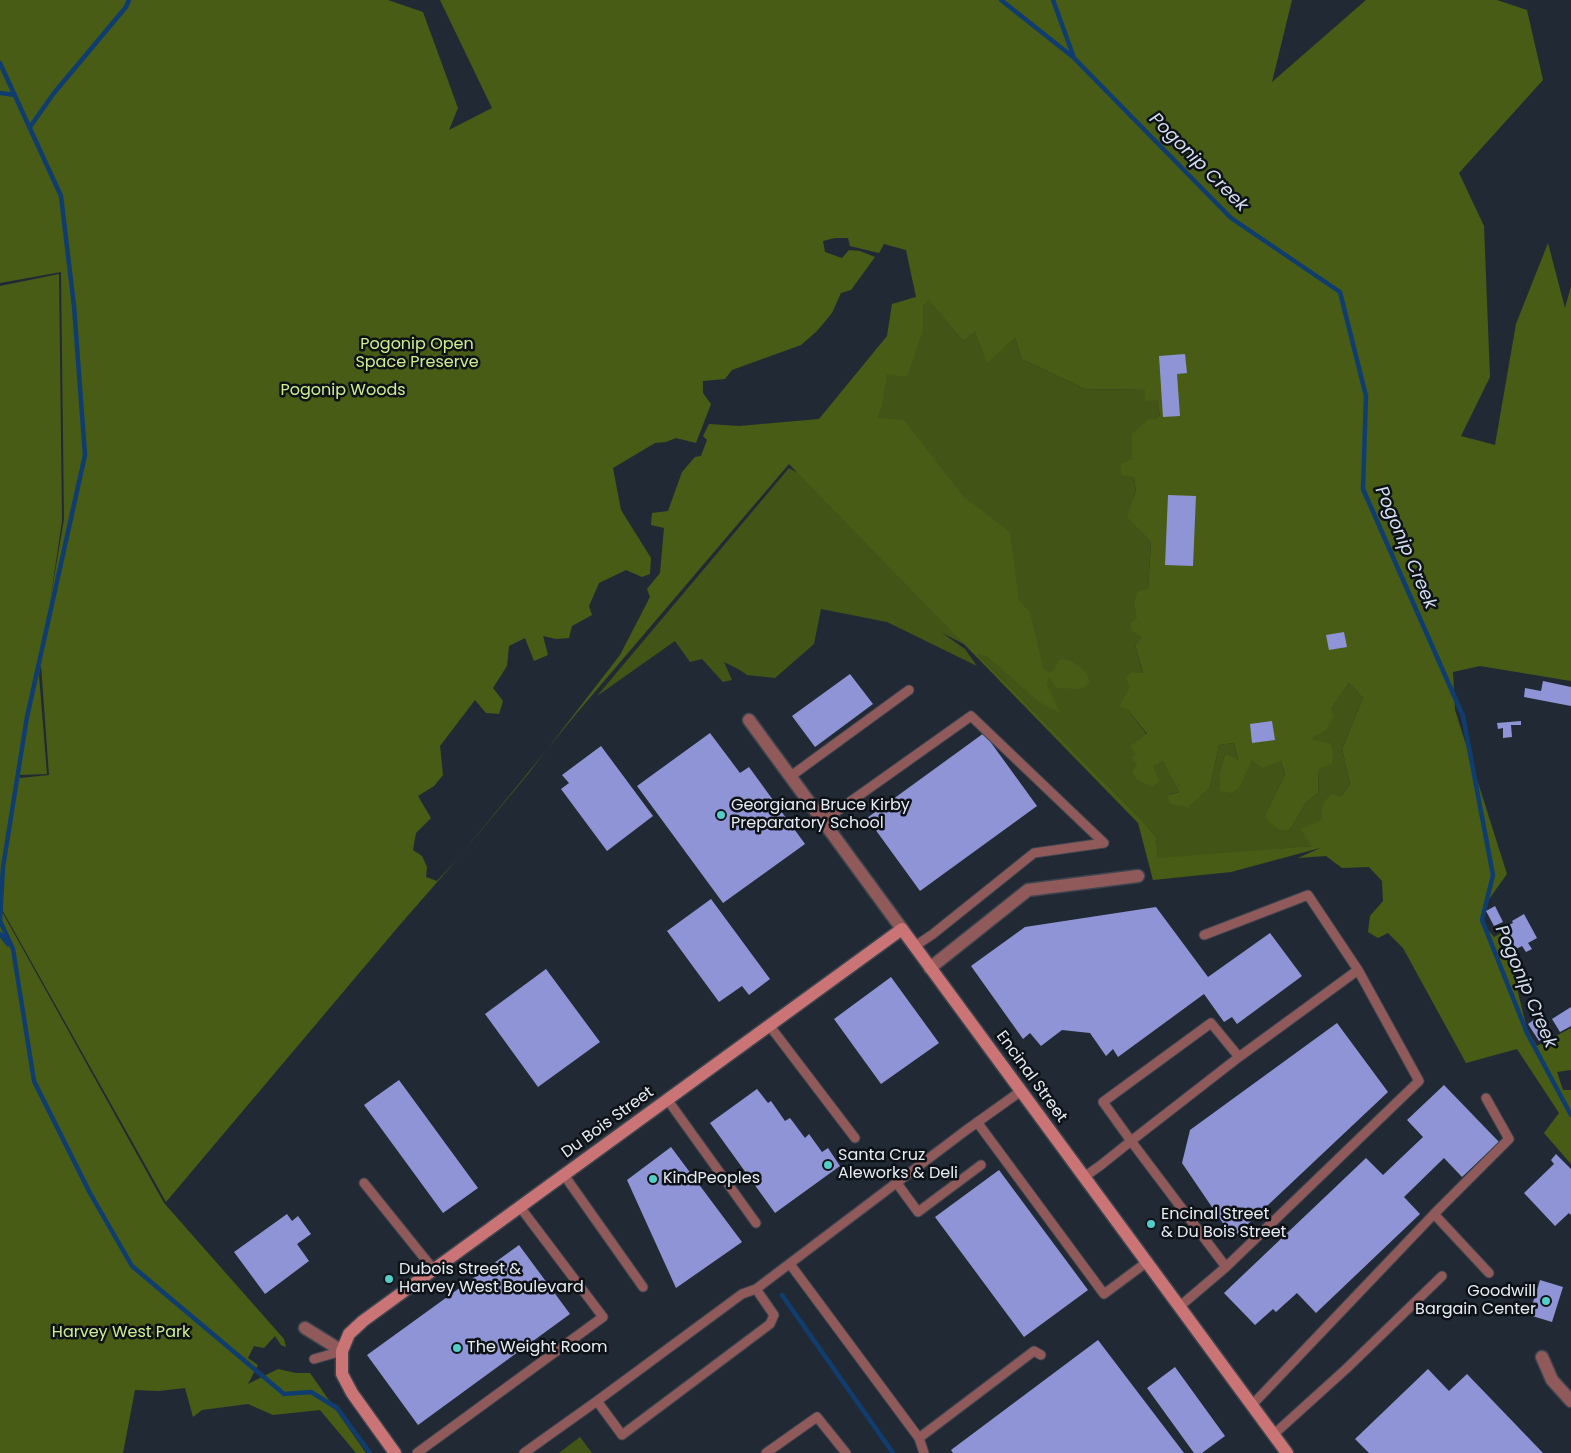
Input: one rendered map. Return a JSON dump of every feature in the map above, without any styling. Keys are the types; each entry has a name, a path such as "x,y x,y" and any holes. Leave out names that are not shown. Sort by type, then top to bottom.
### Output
{"street":[{"name":"Encinal Street","path":"749,720 1287,1453"},
{"path":"930,968 1028,890 1138,876"},
{"name":"Du Bois Street","path":"342,1351 349,1334 363,1321 902,929"},
{"path":"305,1328 342,1351 342,1374 352,1393 395,1453"},
{"path":"1542,1357 1552,1380 1570,1398"}],"lane":[{"path":"791,776 909,690"},
{"path":"823,821 971,716 1104,843 1034,852 933,934 915,946"},
{"path":"1179,1306 1226,1267 1419,1081 1358,970 1308,895 1204,935"},
{"path":"1084,1177 1239,1057 1358,970"},
{"path":"1226,1267 1103,1102 1211,1023 1239,1057"},
{"path":"769,1025 855,1138"},
{"path":"524,1453 742,1294 756,1289 896,1182 1021,1091"},
{"path":"1252,1405 1509,1138 1486,1098"},
{"path":"667,1099 756,1223"},
{"path":"977,1122 1104,1294 1147,1262"},
{"path":"896,1182 918,1212 981,1164"},
{"path":"564,1175 643,1287"},
{"path":"364,1183 434,1270"},
{"path":"417,1453 603,1317 520,1207"},
{"path":"1434,1214 1489,1273"},
{"path":"790,1264 918,1438 924,1453"},
{"path":"1274,1435 1346,1369 1442,1276"},
{"path":"597,1401 622,1435 770,1324 774,1315 756,1289"},
{"path":"314,1359 342,1351"},
{"path":"918,1438 1034,1351 1041,1355"},
{"path":"766,1453 817,1417 846,1453"}],"green space":[{"name":"Pogonip Woods","path":"0,0 388,0 423,12 458,108 449,130 492,108 440,0 1292,0 1272,82 1366,0 1497,0 1527,10 1543,80 1459,173 1484,226 1490,377 1461,436 1495,445 1516,324 1548,243 1565,308 1571,286 1571,681 1480,666 1453,672 1455,710 1507,874 1484,906 1481,922 1494,937 1503,932 1527,1029 1537,1046 1571,1028 1571,1070 1557,1072 1563,1090 1571,1090 1571,1164 1544,1133 1559,1113 1517,1049 1466,1063 1403,948 1388,933 1378,938 1368,932 1370,916 1383,901 1382,881 1369,867 1342,868 1326,856 1298,858 1320,848 1231,872 1153,880 1138,823 789,464 547,750 620,655 650,597 647,589 660,573 664,528 651,525 652,513 668,511 682,472 695,457 701,456 707,440 703,436 709,424 739,426 819,419 887,336 892,304 916,297 906,250 884,244 879,253 850,246 848,238 835,238 823,241 825,252 842,258 849,250 860,251 875,257 851,290 841,293 832,313 817,331 801,345 732,370 725,379 703,381 703,393 711,404 696,443 676,438 666,442 655,443 613,468 621,510 651,558 650,574 642,577 626,570 599,583 589,606 592,615 572,626 569,638 556,639 543,636 548,655 534,661 525,638 509,646 507,666 493,688 503,701 499,714 486,713 475,700 440,746 443,775 434,786 418,796 431,818 416,833 413,850 422,856 427,867 426,877 437,881 459,857 166,1202 0,906 0,891 7,849 0,881 0,286 59,274 62,521 50,602 64,519 61,272 0,283","holes":["929,300 963,341 975,331 987,363 1015,337 1021,359 1085,389 1145,390 1144,401 1157,400 1160,415 1155,419 1149,419 1132,434 1132,459 1120,464 1121,475 1134,477 1136,492 1127,517 1151,542 1148,589 1137,592 1134,604 1137,619 1131,622 1130,630 1142,637 1135,645 1143,673 1130,673 1126,679 1130,687 1119,706 1128,710 1147,734 1130,746 1136,754 1132,758 1137,765 1132,771 1136,779 1152,787 1159,781 1153,767 1163,761 1179,792 1166,796 1171,804 1188,807 1210,787 1219,745 1234,743 1238,760 1225,753 1220,771 1220,791 1231,793 1239,788 1252,760 1262,768 1281,761 1285,774 1264,817 1278,829 1289,831 1306,803 1318,793 1319,768 1332,764 1333,752 1330,743 1310,739 1326,730 1334,717 1331,709 1349,683 1363,698 1342,749 1350,784 1340,797 1331,794 1322,805 1322,820 1300,829 1312,846 1158,858 1156,837 1139,817 977,654 987,656 1039,702 1060,713 1047,685 1049,677 1056,688 1082,689 1090,681 1086,673 1071,661 1060,659 1050,673 1043,668 1030,612 1019,601 1010,532 963,496 904,420 877,418 882,406 887,374 907,377 923,331 923,306","41,665 49,775 20,778 20,775 47,774 39,675"]},
{"path":"929,299 963,341 975,330 1015,337 1021,359 1085,389 1146,390 1157,400 1160,415 1155,419 1134,477 1136,492 1128,517 1151,542 1148,589 1134,604 1142,637 1135,645 1143,674 1130,687 1128,710 1147,735 1153,767 1163,760 1179,792 1166,795 1210,787 1219,745 1234,743 1238,761 1225,753 1220,771 1252,760 1281,761 1285,774 1264,817 1289,831 1306,803 1318,793 1319,768 1309,740 1349,683 1363,698 1342,749 1350,784 1322,820 1313,846 1158,859 1156,837 1139,817 976,653 984,654 942,633 965,649 977,666 887,622 821,609 814,644 775,678 747,675 724,662 732,680 723,682 702,659 690,662 675,641 597,696 789,468 811,480 839,447"},
{"name":"Harvey West Park","path":"0,908 164,1203 284,1339 286,1347 281,1345 275,1336 264,1348 254,1346 248,1358 258,1365 248,1384 278,1369 296,1373 310,1373 366,1453 356,1453 320,1410 273,1415 248,1404 202,1410 193,1417 185,1388 159,1391 135,1390 123,1453 0,1453"},
{"path":"580,1437 592,1453 559,1453"}],"building":[{"path":"1185,354 1187,373 1177,374 1180,416 1163,417 1159,356"},
{"path":"1168,495 1196,496 1193,566 1165,565"},
{"path":"1344,632 1347,647 1329,650 1326,635"},
{"path":"850,674 873,704 815,747 792,716"},
{"path":"1543,681 1571,687 1571,706 1524,697 1525,688 1541,691"},
{"path":"1272,721 1275,740 1252,743 1250,724"},
{"path":"1521,721 1521,725 1511,725 1512,737 1503,738 1503,728 1498,729 1497,723"},
{"name":"Georgiana Bruce Kirby Preparatory School","path":"710,733 740,773 749,767 805,844 723,903 637,786"},
{"path":"984,733 1037,806 920,891 867,818"},
{"path":"601,746 653,816 607,851 561,789 569,783 562,775"},
{"path":"711,899 770,979 749,995 742,986 719,1002 667,931"},
{"path":"1495,906 1503,922 1494,926 1486,911"},
{"path":"1156,907 1208,977 1270,933 1302,976 1237,1024 1232,1017 1224,1022 1204,994 1118,1057 1113,1049 1106,1056 1090,1033 1062,1030 1041,1046 1030,1033 1023,1039 971,966 1025,927"},
{"path":"1524,914 1537,938 1528,943 1532,949 1526,952 1522,946 1516,949 1504,927 1513,923 1512,921"},
{"path":"546,969 600,1042 538,1087 485,1014"},
{"path":"891,977 939,1043 881,1084 834,1019"},
{"path":"1571,1007 1571,1026 1560,1032 1552,1019"},
{"path":"1535,1019 1539,1026 1543,1024 1550,1035 1539,1041 1528,1024"},
{"path":"1337,1023 1388,1092 1233,1238 1182,1163 1190,1130"},
{"path":"399,1080 478,1188 443,1213 364,1105"},
{"path":"1444,1085 1499,1142 1462,1177 1444,1158 1404,1197 1420,1214 1316,1313 1297,1293 1276,1312 1273,1309 1255,1325 1224,1293 1366,1158 1383,1175 1423,1137 1407,1120"},
{"path":"757,1089 768,1103 771,1101 785,1121 790,1118 805,1138 809,1134 822,1152 828,1148 840,1166 775,1213 710,1123"},
{"path":"671,1147 742,1242 676,1288 627,1180"},
{"path":"1556,1154 1571,1169 1571,1215 1569,1213 1555,1226 1524,1193 1554,1164 1551,1160"},
{"path":"999,1170 1088,1290 1024,1337 935,1217"},
{"path":"287,1214 292,1221 298,1216 311,1234 297,1244 309,1261 265,1294 234,1252"},
{"path":"519,1245 570,1314 418,1425 367,1355"},
{"name":"Goodwill Bargain Center","path":"1540,1280 1563,1287 1552,1322 1529,1315"},
{"path":"1098,1340 1184,1453 953,1453 951,1450"},
{"path":"1175,1367 1225,1436 1202,1453 1194,1453 1147,1388"},
{"path":"1428,1369 1449,1391 1467,1374 1543,1453 1369,1453 1355,1439"}],"waterway":[{"path":"30,127 54,93 126,7 129,0"},
{"name":"Pogonip Creek","path":"1001,0 1073,57 1231,218 1340,292 1366,396 1363,489 1463,716 1493,875 1482,920 1527,1033 1571,1115"},
{"path":"1053,0 1073,55"},
{"path":"0,63 61,196 74,306 85,455 27,717 3,867 0,921 13,949 34,1081 90,1193 132,1266 284,1394 311,1392 337,1408 370,1453"},
{"path":"0,93 15,95"},
{"path":"0,934 8,944"},
{"path":"782,1295 893,1453"}],"place":[{"name":"Georgiana Bruce Kirby Preparatory School","path":"721,815"},
{"name":"Santa Cruz Aleworks & Deli","path":"828,1165"},
{"name":"KindPeoples","path":"653,1179"},
{"name":"Encinal Street & Du Bois Street","path":"1151,1224"},
{"name":"Dubois Street & Harvey West Boulevard","path":"389,1279"},
{"name":"Goodwill Bargain Center","path":"1546,1301"},
{"name":"The Weight Room","path":"457,1348"}],"park label":[{"name":"Pogonip Open Space Preserve","path":"417,354"}]}
